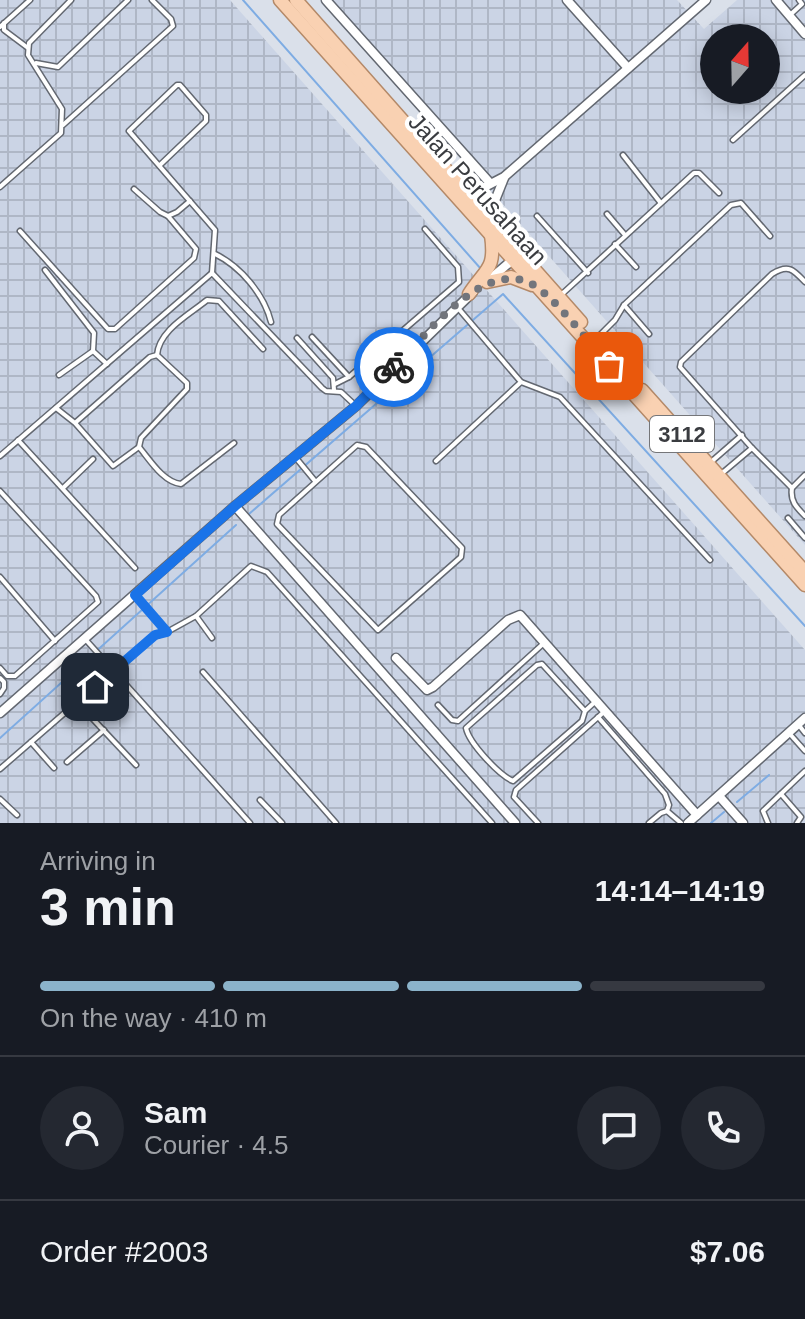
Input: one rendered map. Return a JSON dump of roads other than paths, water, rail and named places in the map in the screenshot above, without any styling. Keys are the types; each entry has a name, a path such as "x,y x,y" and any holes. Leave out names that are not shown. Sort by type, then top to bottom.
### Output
{"main road":[{"name":"Jalan Perusahaan","path":"280,0 491,235 559,297 805,572"},
{"name":"Jalan Perusahaan","path":"296,0 488,218 538,288 805,585"},
{"path":"491,235 498,272"},
{"path":"469,294 498,272"},
{"path":"498,272 538,288"}],"street":[{"path":"326,0 490,183"},
{"path":"567,0 628,68"},
{"path":"466,193 504,177 706,0"},
{"path":"776,0 805,34"},
{"path":"488,218 504,177"},
{"path":"498,272 516,257"},
{"path":"0,713 235,506 297,459 356,406 469,294"},
{"path":"235,506 515,823"},
{"path":"396,658 427,690 515,615 520,615 596,701 601,714 697,815"},
{"path":"688,823 802,721"},
{"path":"719,796 743,823"}],"lane":[{"path":"0,187 61,133 62,109 33,62 28,48 4,30 2,25 30,0"},
{"path":"28,48 29,43 71,0"},
{"path":"33,62 50,68 58,67 128,0"},
{"path":"62,125 173,26 171,19 152,0"},
{"path":"790,15 802,4"},
{"path":"733,140 805,75"},
{"path":"0,456 212,273 215,230 129,131 180,85 206,115 206,121 160,165"},
{"path":"623,155 660,202"},
{"path":"559,297 694,173 699,173 719,193"},
{"path":"20,231 108,329 115,329 194,258 196,249 168,216 134,189"},
{"path":"168,216 190,201"},
{"path":"596,339 615,320 624,305 736,202 741,203 770,236"},
{"path":"607,214 625,235"},
{"path":"537,216 588,273"},
{"path":"335,384 349,377 459,282 458,267 425,229"},
{"path":"615,244 636,267"},
{"path":"215,254 229,261 259,294 271,322"},
{"path":"805,282 793,268 783,267 772,274 681,362 680,367 792,488 792,501 805,516"},
{"path":"45,270 94,333 93,351"},
{"path":"212,273 322,388 341,392 356,406"},
{"path":"157,355 158,345 165,335 207,300 219,301 263,349"},
{"path":"624,305 649,334"},
{"path":"456,306 521,382 560,397 710,560"},
{"path":"312,337 349,377"},
{"path":"297,338 327,371 335,384 334,390"},
{"path":"93,351 107,364"},
{"path":"59,375 93,351"},
{"path":"56,408 75,423 113,466 139,447 144,435 187,389 183,378 157,355"},
{"path":"75,423 150,357 157,355"},
{"path":"436,461 521,382"},
{"path":"709,464 742,435"},
{"path":"18,440 135,568"},
{"path":"139,447 176,485 234,443"},
{"path":"357,445 366,447 462,548 461,557 378,630 277,524 279,515 315,481 357,445"},
{"path":"719,476 752,448"},
{"path":"63,488 93,459"},
{"path":"297,459 315,481"},
{"path":"792,488 805,475"},
{"path":"0,491 96,596 98,602 15,676 7,676 0,668"},
{"path":"788,518 805,538"},
{"path":"0,769 155,635 196,616 251,566 267,572 492,823"},
{"path":"0,577 55,641"},
{"path":"135,595 167,632"},
{"path":"196,616 212,638"},
{"path":"85,638 250,823"},
{"path":"438,705 452,720 458,721 544,643"},
{"path":"585,711 542,664 537,665 466,728 468,736 499,771 513,781 582,721 585,711 596,701"},
{"path":"203,672 336,823"},
{"path":"0,678 4,682 0,694"},
{"path":"77,702 136,765"},
{"path":"538,823 514,797 516,790 601,714 665,794 669,805 667,811"},
{"path":"802,721 805,733"},
{"path":"67,762 104,730"},
{"path":"789,733 805,751"},
{"path":"31,742 54,768"},
{"path":"768,823 763,811 805,771"},
{"path":"781,794 803,819 797,823"},
{"path":"0,799 17,815"},
{"path":"260,800 282,823"},
{"path":"649,823 667,811"},
{"path":"667,811 681,823"}],"waterway":[{"path":"243,0 481,269"},
{"path":"249,514 503,294 805,626"},
{"path":"0,738 236,525"},
{"path":"737,802 769,775"},
{"path":"711,823 724,812"}]}
